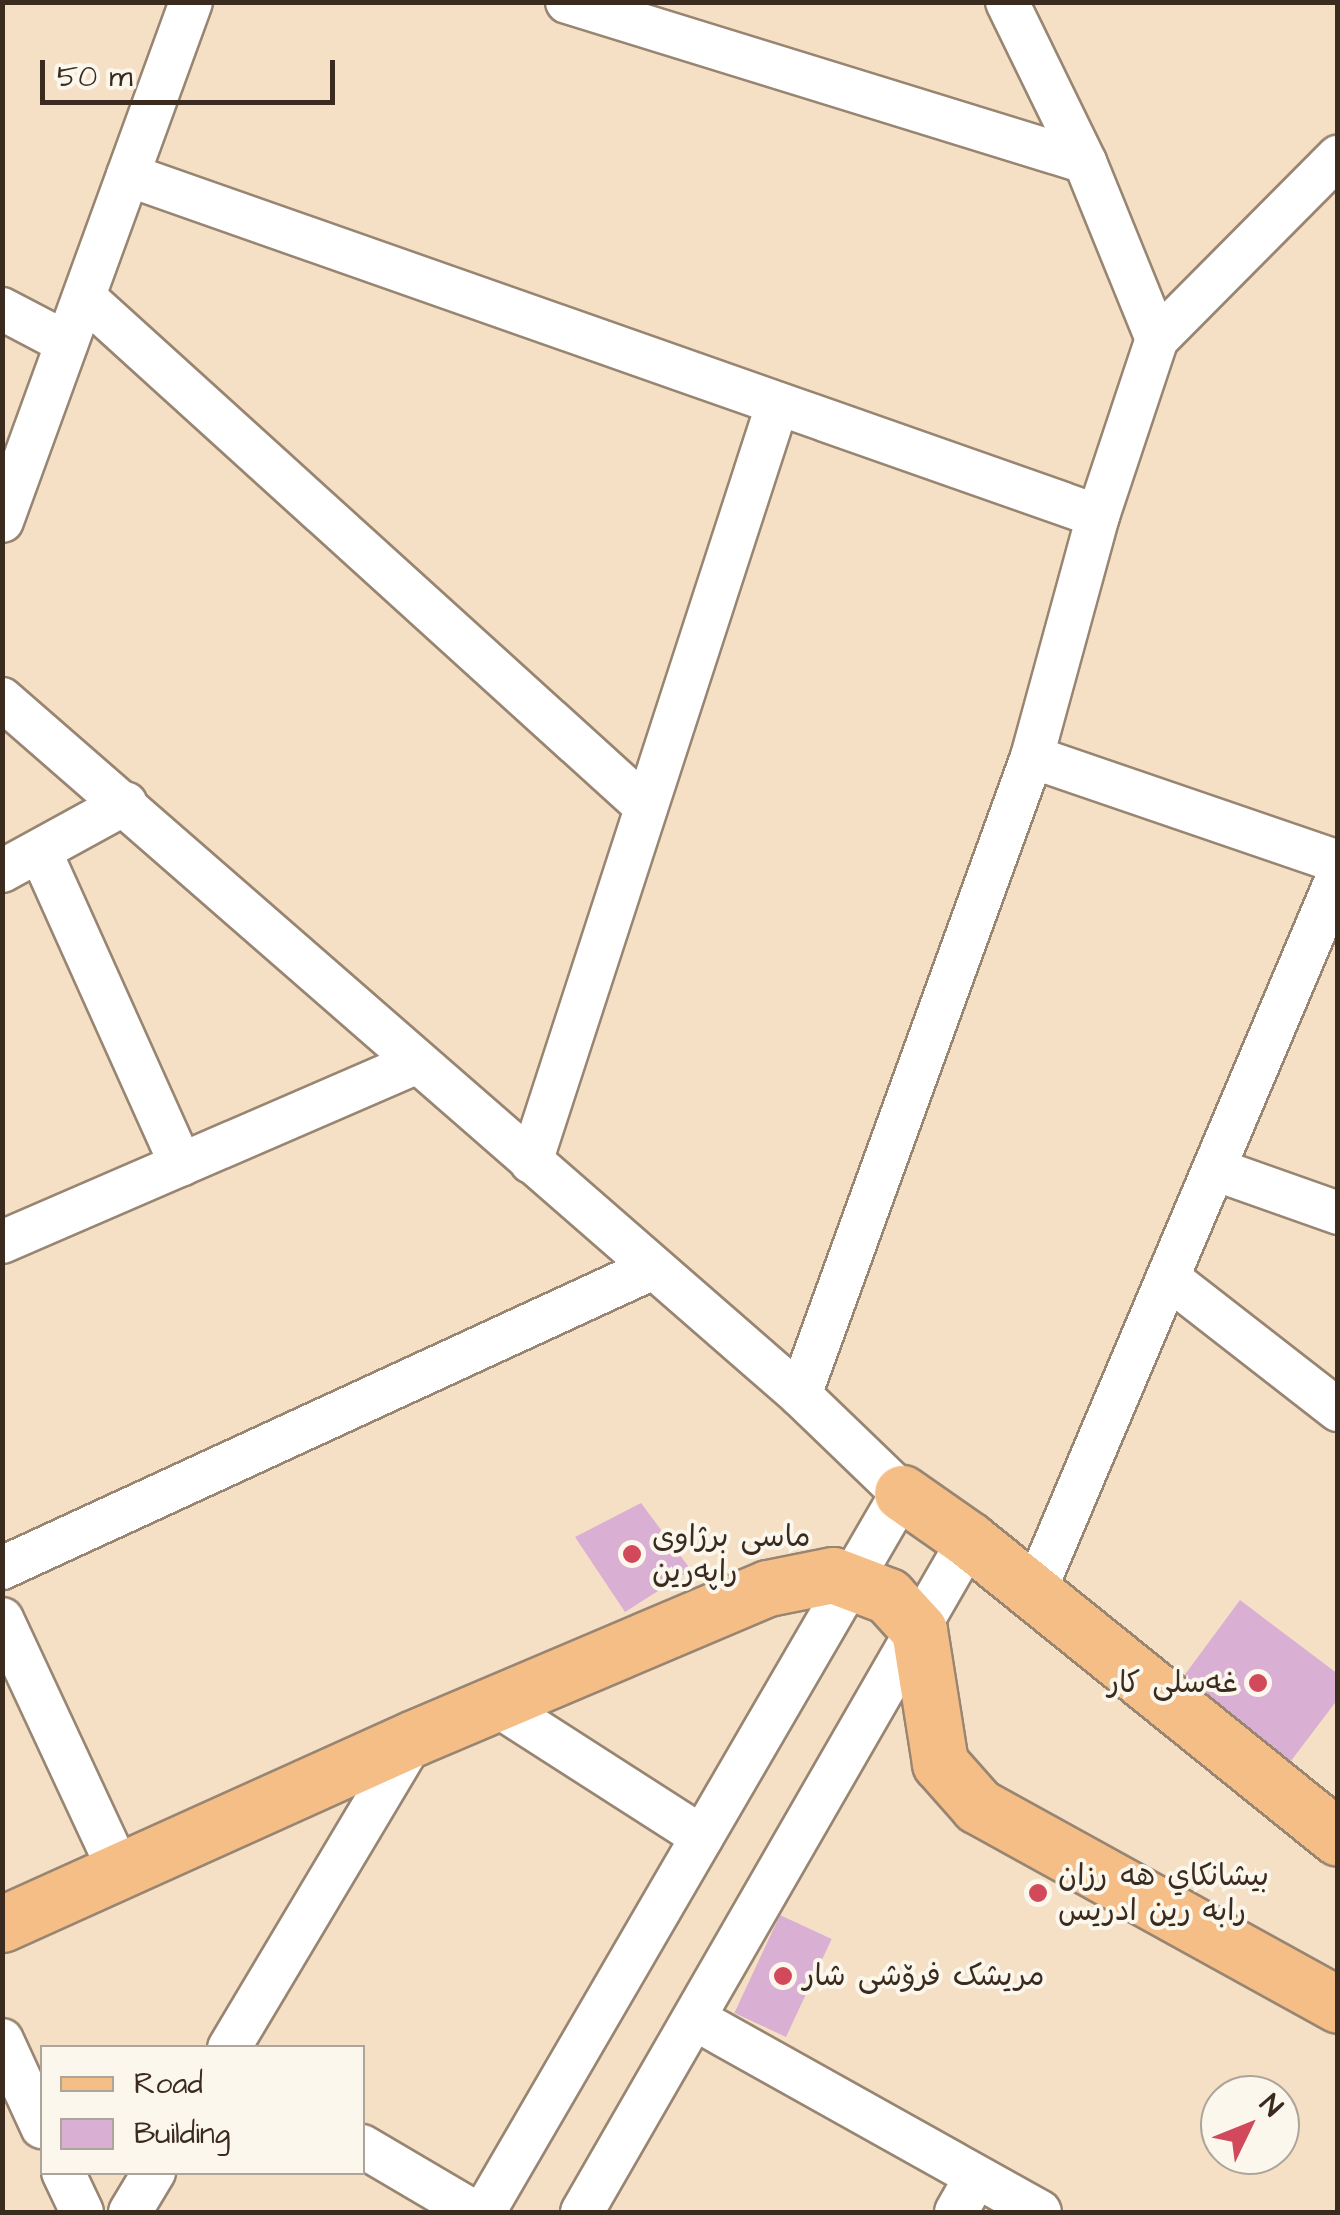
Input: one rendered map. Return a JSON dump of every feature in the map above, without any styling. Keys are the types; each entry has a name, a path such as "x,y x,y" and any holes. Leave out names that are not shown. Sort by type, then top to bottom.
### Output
{"main road":[{"path":"902,1493 970,1540 1338,1838"},
{"path":"2,1924 414,1738 784,1582 850,1578 888,1596 919,1630 940,1763 978,1806 1338,2006"}],"street":[{"path":"2,521 191,2"},
{"path":"567,2 1085,162"},
{"path":"1008,2 1085,162 1157,338"},
{"path":"800,1396 1032,757 1098,516 1157,338 1338,157"},
{"path":"128,174 1098,516"},
{"path":"84,296 646,807"},
{"path":"2,309 67,344"},
{"path":"531,1162 777,406"},
{"path":"2,700 126,803 800,1396 902,1493 484,2212"},
{"path":"1032,757 1338,862"},
{"path":"2,871 126,803"},
{"path":"40,851 181,1165"},
{"path":"1034,1593 1171,1280 1338,876"},
{"path":"2,1242 418,1062"},
{"path":"1214,1170 1338,1213"},
{"path":"2,1568 652,1269"},
{"path":"1171,1280 1338,1410"},
{"path":"582,2212 970,1540"},
{"path":"2,1619 119,1870"},
{"path":"495,1704 702,1837"},
{"path":"231,2045 414,1738"},
{"path":"695,2019 966,2195 1040,2212"},
{"path":"2,2040 40,2123"},
{"path":"365,2148 474,2212"},
{"path":"65,2175 82,2212"},
{"path":"130,2212 152,2175"}],"building":[{"name":"ماسی برژاوی راپەرین","path":"641,1503 691,1570 625,1612 575,1537"},
{"name":"غەسلی کار","path":"1240,1600 1338,1674 1338,1699 1281,1774 1172,1692"},
{"name":"مریشک فرۆشی شار","path":"780,1915 832,1939 786,2037 734,2013"}],"place":[{"name":"ماسی برژاوی راپەرین","path":"632,1554"},
{"name":"غەسلی کار","path":"1258,1683"},
{"name":"بيشانكاي هه رزان رابه رين ادريس","path":"1038,1893"},
{"name":"مریشک فرۆشی شار","path":"783,1976"}]}
